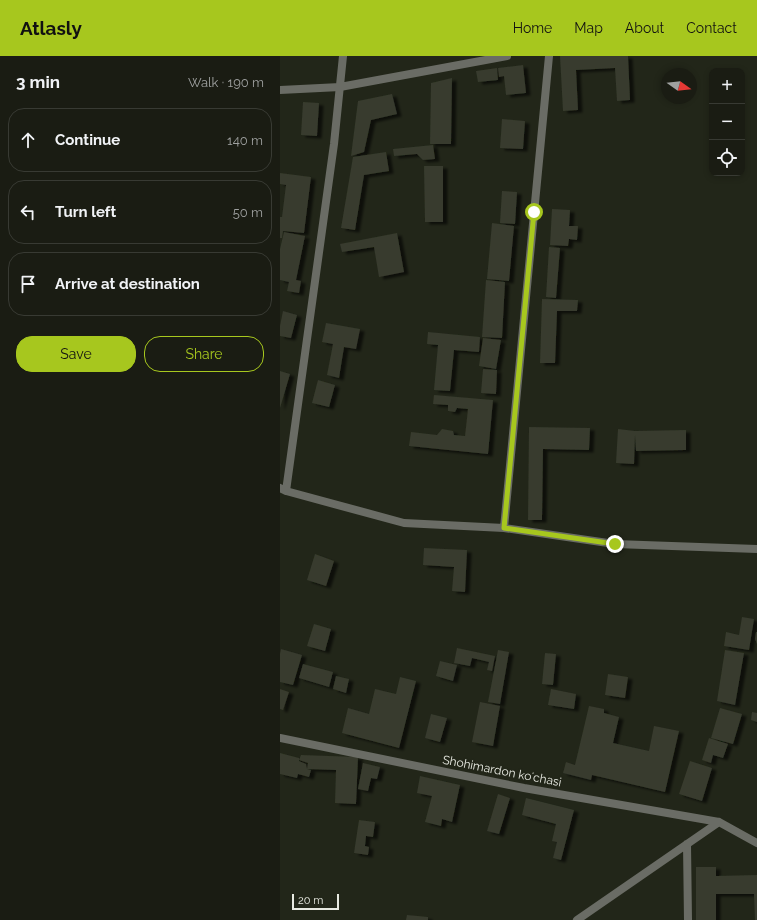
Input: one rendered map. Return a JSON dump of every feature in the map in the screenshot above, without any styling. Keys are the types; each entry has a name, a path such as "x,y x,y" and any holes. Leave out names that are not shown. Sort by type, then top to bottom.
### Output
{"street":[{"path":"343,56 334,144 283,490 404,523 504,528 615,544 757,549"},
{"path":"280,90 340,87 491,57 507,56"},
{"path":"504,528 549,56"},
{"name":"Shohimardon koʻchasi","path":"280,738 524,788 719,822 756,841"},
{"path":"577,920 719,822"},
{"path":"687,844 688,920"}],"building":[{"path":"560,56 628,56 630,100 617,101 615,68 576,70 578,110 563,111"},
{"path":"523,65 526,93 506,95 504,76 499,77 498,68"},
{"path":"497,68 498,80 478,82 476,71"},
{"path":"452,78 451,144 430,144 431,83"},
{"path":"392,94 397,114 371,120 364,152 351,156 358,101"},
{"path":"303,102 319,103 317,136 301,135"},
{"path":"502,119 525,121 523,149 500,148"},
{"path":"433,145 435,159 423,160 417,154 394,156 393,149"},
{"path":"386,152 389,171 364,175 355,230 341,228 353,157"},
{"path":"424,166 443,166 443,222 425,222"},
{"path":"280,173 311,177 304,233 283,231 282,238 280,238 280,217 282,217 286,185 280,184"},
{"path":"502,191 517,192 515,224 500,223"},
{"path":"552,209 570,210 569,226 578,226 577,240 569,239 568,246 550,245"},
{"path":"492,223 514,226 509,281 487,279"},
{"path":"284,232 305,236 296,280 301,281 299,293 287,291 289,282 280,280 280,249"},
{"path":"397,233 404,272 379,277 374,247 342,252 340,244"},
{"path":"549,247 560,248 556,298 546,297"},
{"path":"486,280 505,282 502,338 482,337"},
{"path":"542,299 578,300 577,311 557,311 555,363 540,363"},
{"path":"283,311 297,315 291,338 280,336"},
{"path":"326,323 360,329 356,349 344,347 339,378 327,375 333,344 322,342"},
{"path":"428,332 480,337 479,352 454,350 450,391 434,390 438,345 427,344"},
{"path":"483,338 501,340 496,369 479,366"},
{"path":"483,369 497,370 496,394 481,393"},
{"path":"280,371 290,374 280,408"},
{"path":"318,380 335,385 329,407 312,403"},
{"path":"434,395 493,400 488,454 409,446 411,432 437,435 442,429 453,431 454,435 465,436 468,409 457,408 455,412 448,411 448,405 433,404"},
{"path":"529,427 590,428 589,450 543,449 542,520 528,520"},
{"path":"618,429 635,431 686,430 686,450 636,451 635,435 634,464 616,463"},
{"path":"424,548 467,550 465,592 452,591 454,567 423,565"},
{"path":"315,554 334,561 326,586 307,580"},
{"path":"742,617 754,619 749,650 724,646 726,632 739,635"},
{"path":"314,624 331,629 325,651 307,646"},
{"path":"757,632 757,644 755,639"},
{"path":"457,648 495,656 492,671 487,670 489,662 472,658 470,666 454,663"},
{"path":"281,649 302,655 293,685 280,682"},
{"path":"498,650 509,652 500,704 488,702"},
{"path":"725,650 744,653 735,705 717,701"},
{"path":"545,653 556,654 553,685 542,684"},
{"path":"440,661 457,665 453,681 436,676"},
{"path":"303,664 333,672 329,687 299,678"},
{"path":"608,674 628,677 625,698 605,695"},
{"path":"336,676 349,679 346,693 333,689"},
{"path":"400,677 416,681 399,748 342,733 348,708 369,714 375,689 396,694"},
{"path":"280,689 289,692 283,710 280,709"},
{"path":"551,689 576,694 574,709 548,705"},
{"path":"480,702 500,706 493,746 472,742"},
{"path":"589,706 604,709 604,713 619,717 613,743 649,751 654,726 679,731 665,792 592,775 591,780 563,773 566,762 575,765"},
{"path":"720,708 742,714 733,744 711,738"},
{"path":"752,712 757,713 757,722 751,720"},
{"path":"431,714 447,718 440,742 425,738"},
{"path":"709,738 728,744 723,758 713,755 711,763 702,760"},
{"path":"280,753 299,758 299,761 306,764 307,769 311,770 309,777 298,774 297,778 280,774"},
{"path":"301,755 358,757 356,804 335,803 336,770 307,769 308,763 299,760"},
{"path":"690,761 712,768 702,801 679,794"},
{"path":"363,763 380,767 377,779 371,778 368,791 358,789"},
{"path":"420,776 460,785 452,822 442,819 441,826 425,822 432,796 417,793"},
{"path":"498,794 510,798 499,834 487,831"},
{"path":"526,798 574,810 561,860 553,858 557,842 552,841 556,824 522,815"},
{"path":"359,820 375,822 373,837 366,836 365,846 369,847 368,855 354,853"},
{"path":"696,867 716,867 716,876 757,875 757,920 755,920 754,894 716,894 716,920 696,920"},
{"path":"407,915 428,917 428,920 406,920"}],"route":[{"path":"534,212 504,528 615,544"}]}
